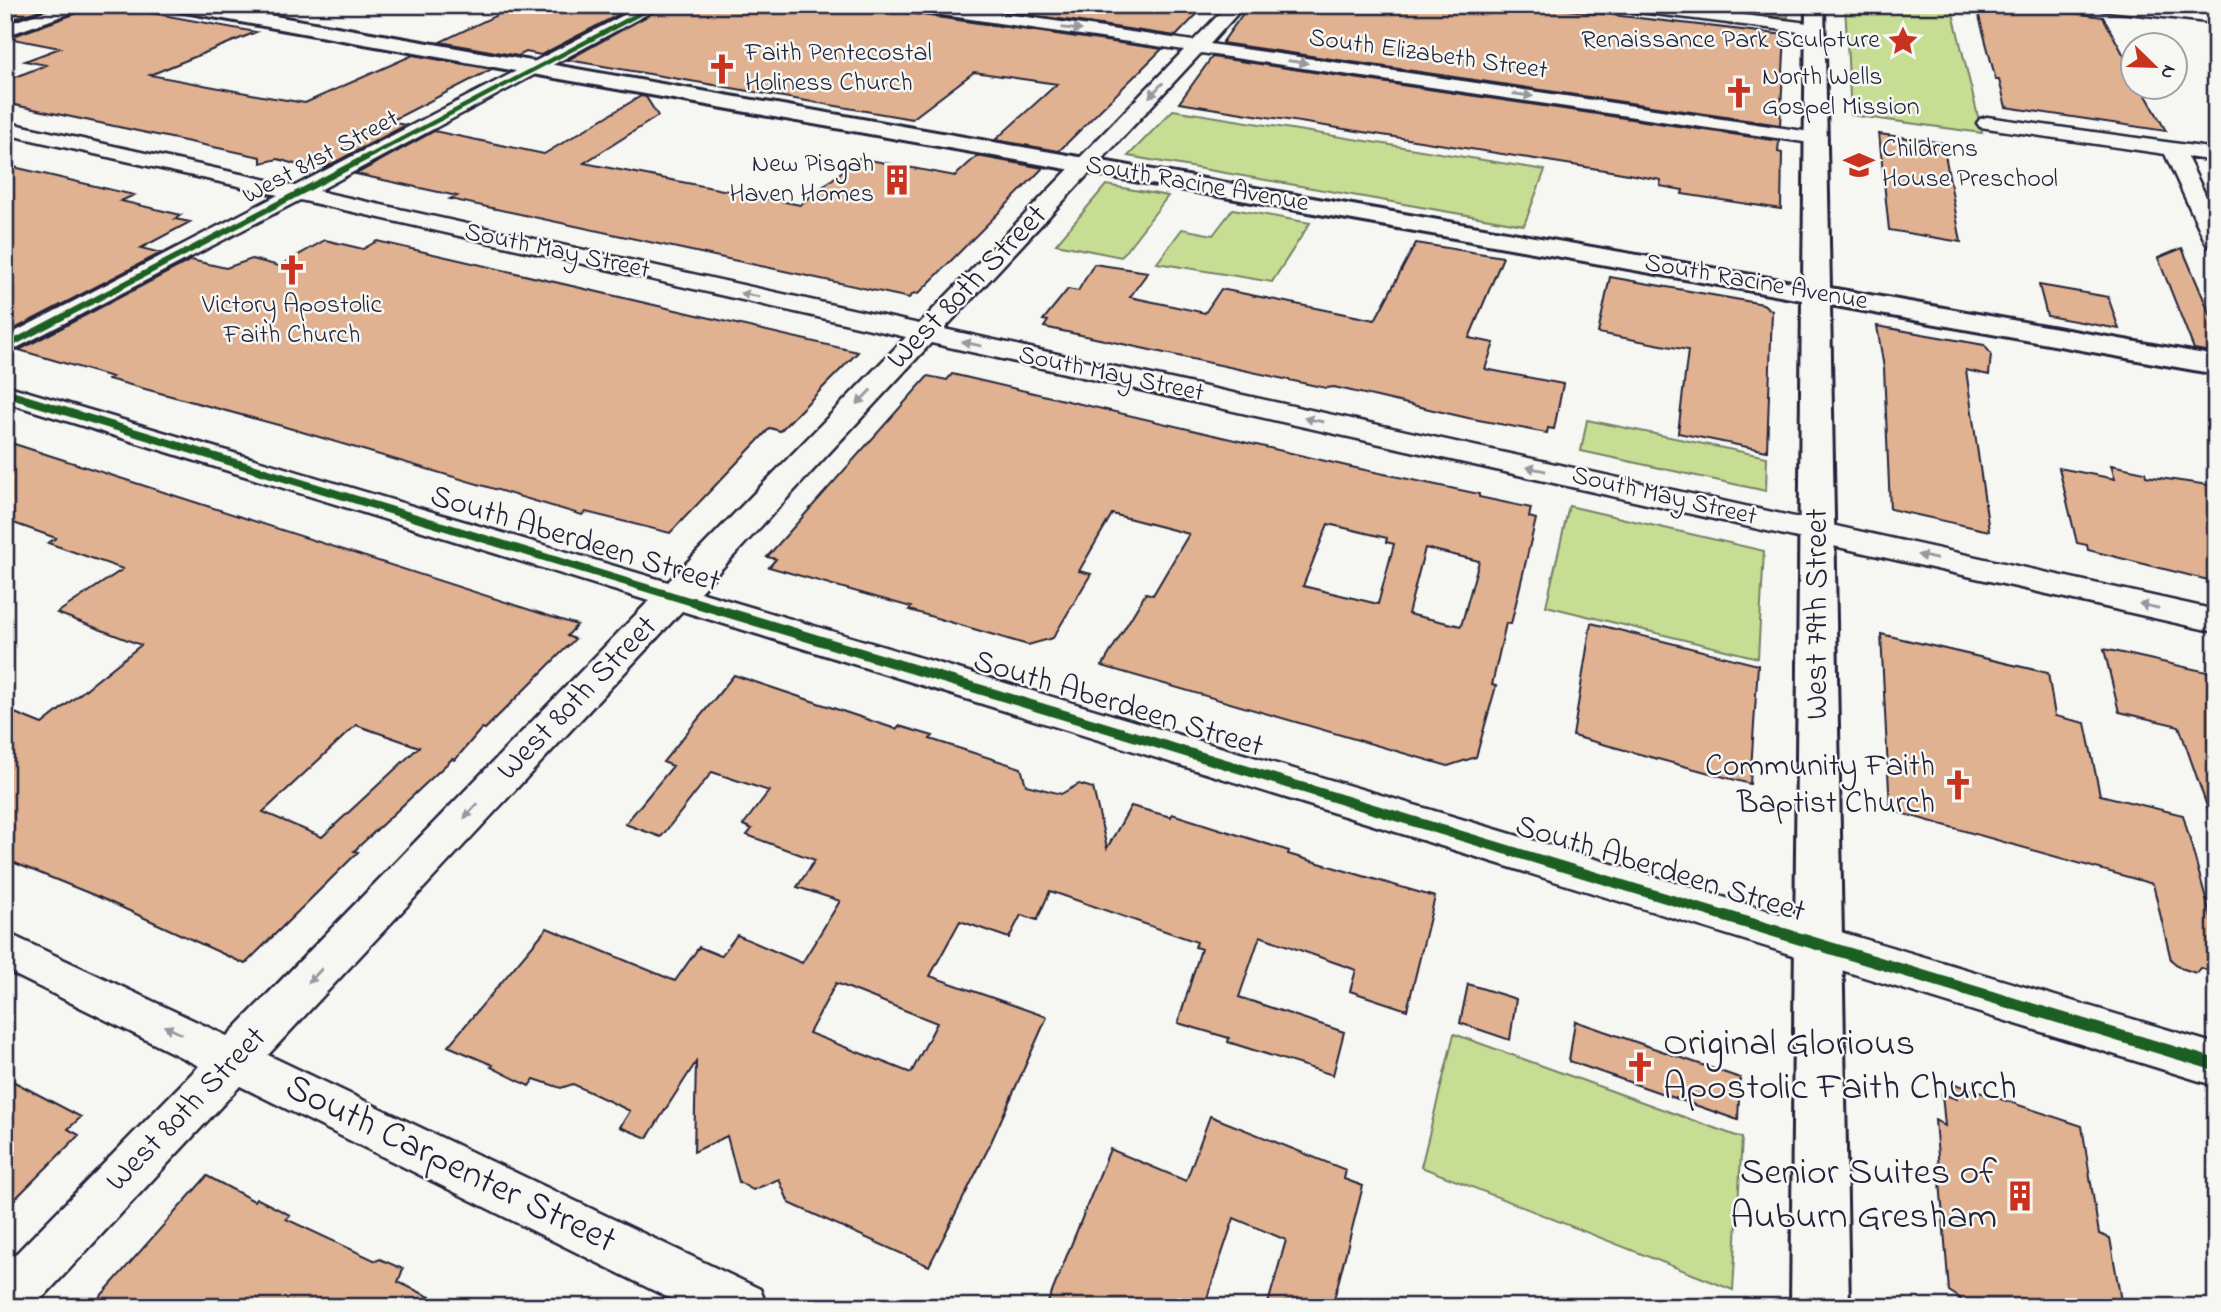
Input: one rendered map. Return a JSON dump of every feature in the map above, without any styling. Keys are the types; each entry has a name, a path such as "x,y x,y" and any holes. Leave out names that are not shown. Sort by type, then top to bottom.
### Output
{"street":[{"path":"5,31 79,5"},
{"name":"South Racine Avenue","path":"178,5 2216,365"},
{"name":"West 81st Street","path":"5,347 656,5"},
{"name":"South Elizabeth Street","path":"908,5 1816,138"},
{"name":"West 80th Street","path":"5,1301 1237,5"},
{"path":"1623,5 1815,29"},
{"name":"West 79th Street","path":"1815,5 1820,1307"},
{"path":"2102,5 2216,18"},
{"path":"1987,123 2216,155"},
{"name":"South May Street","path":"5,128 2216,621"},
{"path":"2173,149 2216,242"},
{"name":"South Aberdeen Street","path":"5,393 2216,1065"},
{"name":"South Carpenter Street","path":"5,950 742,1307"}],"green space":[{"path":"1697,5 1788,5 1788,17 1697,6"},
{"path":"1845,5 1951,5 1982,133 1851,115"},
{"path":"1173,110 1545,170 1524,225 1128,156"},
{"path":"1106,185 1168,196 1121,257 1056,244"},
{"path":"1233,209 1310,223 1272,282 1157,263 1182,229 1213,235"},
{"path":"1587,420 1767,457 1766,491 1581,451"},
{"path":"1569,506 1764,551 1758,658 1546,606"},
{"path":"1454,1034 1742,1138 1733,1290 1421,1167"}],"building":[{"path":"5,5 54,5 5,22"},
{"path":"89,5 108,5 256,32 150,75 305,103 413,55 492,69 389,122 406,125 326,167 301,166 278,159 261,163 261,157 10,104 5,95 5,81 46,65 25,61 60,48 8,38 86,10"},
{"path":"518,5 637,5 541,55 526,52 518,56 440,42"},
{"path":"667,5 897,5 908,13 1162,49 1059,151 995,140 1057,84 974,72 912,119 568,60"},
{"path":"963,5 1206,5 1176,36"},
{"path":"1249,5 1526,5 1785,35 1780,125 1222,43"},
{"path":"1976,5 2015,5 2103,17 2120,48 2120,102 2150,102 2166,131 2006,107 1999,80 1996,80"},
{"path":"1212,57 1779,141 1778,152 1782,153 1781,209 1682,194 1683,190 1660,186 1661,180 1617,172 1179,103"},
{"path":"641,96 646,97 658,116 584,163 800,205 859,158 955,176 977,156 1043,168 918,294 914,293 909,298 450,199 457,196 356,174 434,131 544,154"},
{"path":"1879,134 1943,143 1961,242 1889,230"},
{"path":"5,165 134,195 121,201 181,215 175,219 190,222 141,248 161,253 5,334"},
{"path":"325,240 363,249 377,241 858,352 780,431 770,428 670,533 586,512 582,515 282,426 108,379 112,377 19,350 191,260 226,268 252,259 279,266"},
{"path":"1416,243 1503,257 1469,338 1494,343 1485,369 1563,384 1554,429 1548,428 1547,433 1468,418 1334,387 1326,388 1044,327 1048,321 1043,320 1068,289 1078,291 1094,264 1148,272 1130,297 1205,313 1221,289 1375,320"},
{"path":"2182,248 2216,328 2216,353 2194,349 2158,258"},
{"path":"1610,277 1763,304 1772,311 1767,451 1678,433 1688,350 1598,333"},
{"path":"2039,285 2108,297 2119,329 2047,316"},
{"path":"1877,326 1984,345 1991,354 1989,375 1966,370 1989,531 1890,509 1884,368"},
{"path":"952,374 1531,508 1529,517 1536,519 1511,624 1506,623 1492,685 1496,686 1476,757 1448,766 1102,666 1146,593 1153,595 1189,534 1112,514 1079,571 1091,574 1053,638 1028,645 909,610 911,607 769,567 776,559 767,557 928,376 947,380","holes":["1328,524 1387,538 1386,542 1394,544 1378,604 1303,586","1425,548 1479,561 1461,626 1408,614"]},
{"path":"5,441 577,625 567,636 575,639 485,729 482,728 455,760 452,759 354,851 358,852 245,964 101,898 5,859 5,709 42,724 141,645 57,613 123,569 48,543 56,538 5,520","holes":["356,725 419,747 322,837 263,812"]},
{"path":"2111,465 2145,472 2146,476 2216,486 2216,582 2088,550 2087,545 2077,543 2059,468 2115,479"},
{"path":"1591,623 1758,665 1750,784 1573,736"},
{"path":"1881,634 2048,673 2055,716 2085,723 2100,795 2183,815 2216,935 2216,973 2200,968 2196,973 2181,968 2171,960 2153,884 1890,810"},
{"path":"2104,649 2216,674 2216,817 2211,818 2179,726 2119,712"},
{"path":"734,675 896,729 899,726 933,736 930,739 1021,768 1026,785 1061,794 1079,784 1093,788 1107,848 1131,806 1171,817 1172,814 1289,851 1288,854 1435,897 1407,1010 1350,991 1356,970 1260,936 1239,997 1344,1032 1333,1075 1228,1042 1229,1038 1178,1023 1201,949 1195,947 1197,942 1050,891 1037,920 1021,915 1009,938 960,921 930,976 1047,1017 988,1149 929,1266 789,1203 779,1179 753,1190 739,1182 727,1136 694,1152 696,1062 647,1138 620,1127 630,1111 573,1084 561,1088 534,1079 529,1086 491,1067 493,1065 448,1046 547,928 675,981 699,947 721,956 737,935 802,963 840,901 797,887 815,860 747,835 752,829 743,825 769,791 712,772 661,837 625,824 673,766 663,762","holes":["836,983 937,1023 911,1073 809,1033"]},
{"path":"1468,984 1516,999 1510,1040 1460,1023"},
{"path":"1575,1021 1740,1078 1738,1120 1569,1061"},
{"path":"5,1077 81,1117 68,1129 79,1135 5,1209"},
{"name":"Senior Suites of Auburn Gresham","path":"1955,1084 2082,1126 2099,1234 2110,1238 2122,1307 1961,1307 1960,1298 1949,1291 1935,1120 1945,1126 1942,1094 1957,1099"},
{"path":"1210,1116 1346,1170 1344,1179 1363,1186 1332,1307 1267,1307 1286,1240 1234,1218 1204,1307 1046,1307 1110,1149 1186,1181"},
{"path":"207,1176 254,1201 256,1198 290,1215 286,1219 376,1261 380,1259 403,1269 398,1282 451,1307 91,1307"}],"cycle path":[{"path":"5,347 656,5"},
{"path":"5,393 2216,1065"}],"place":[{"name":"Renaissance Park Sculpture","path":"1903,41"},
{"name":"Faith Pentecostal Holiness Church","path":"722,69"},
{"name":"North Wells Gospel Mission","path":"1739,93"},
{"name":"Childrens House Preschool","path":"1859,165"},
{"name":"New Pisgah Haven Homes","path":"897,180"},
{"name":"Victory Apostolic Faith Church","path":"292,270"},
{"name":"Community Faith Baptist Church","path":"1958,785"},
{"name":"Original Glorious Apostolic Faith Church","path":"1640,1067"},
{"name":"Senior Suites of Auburn Gresham","path":"2020,1196"}]}
